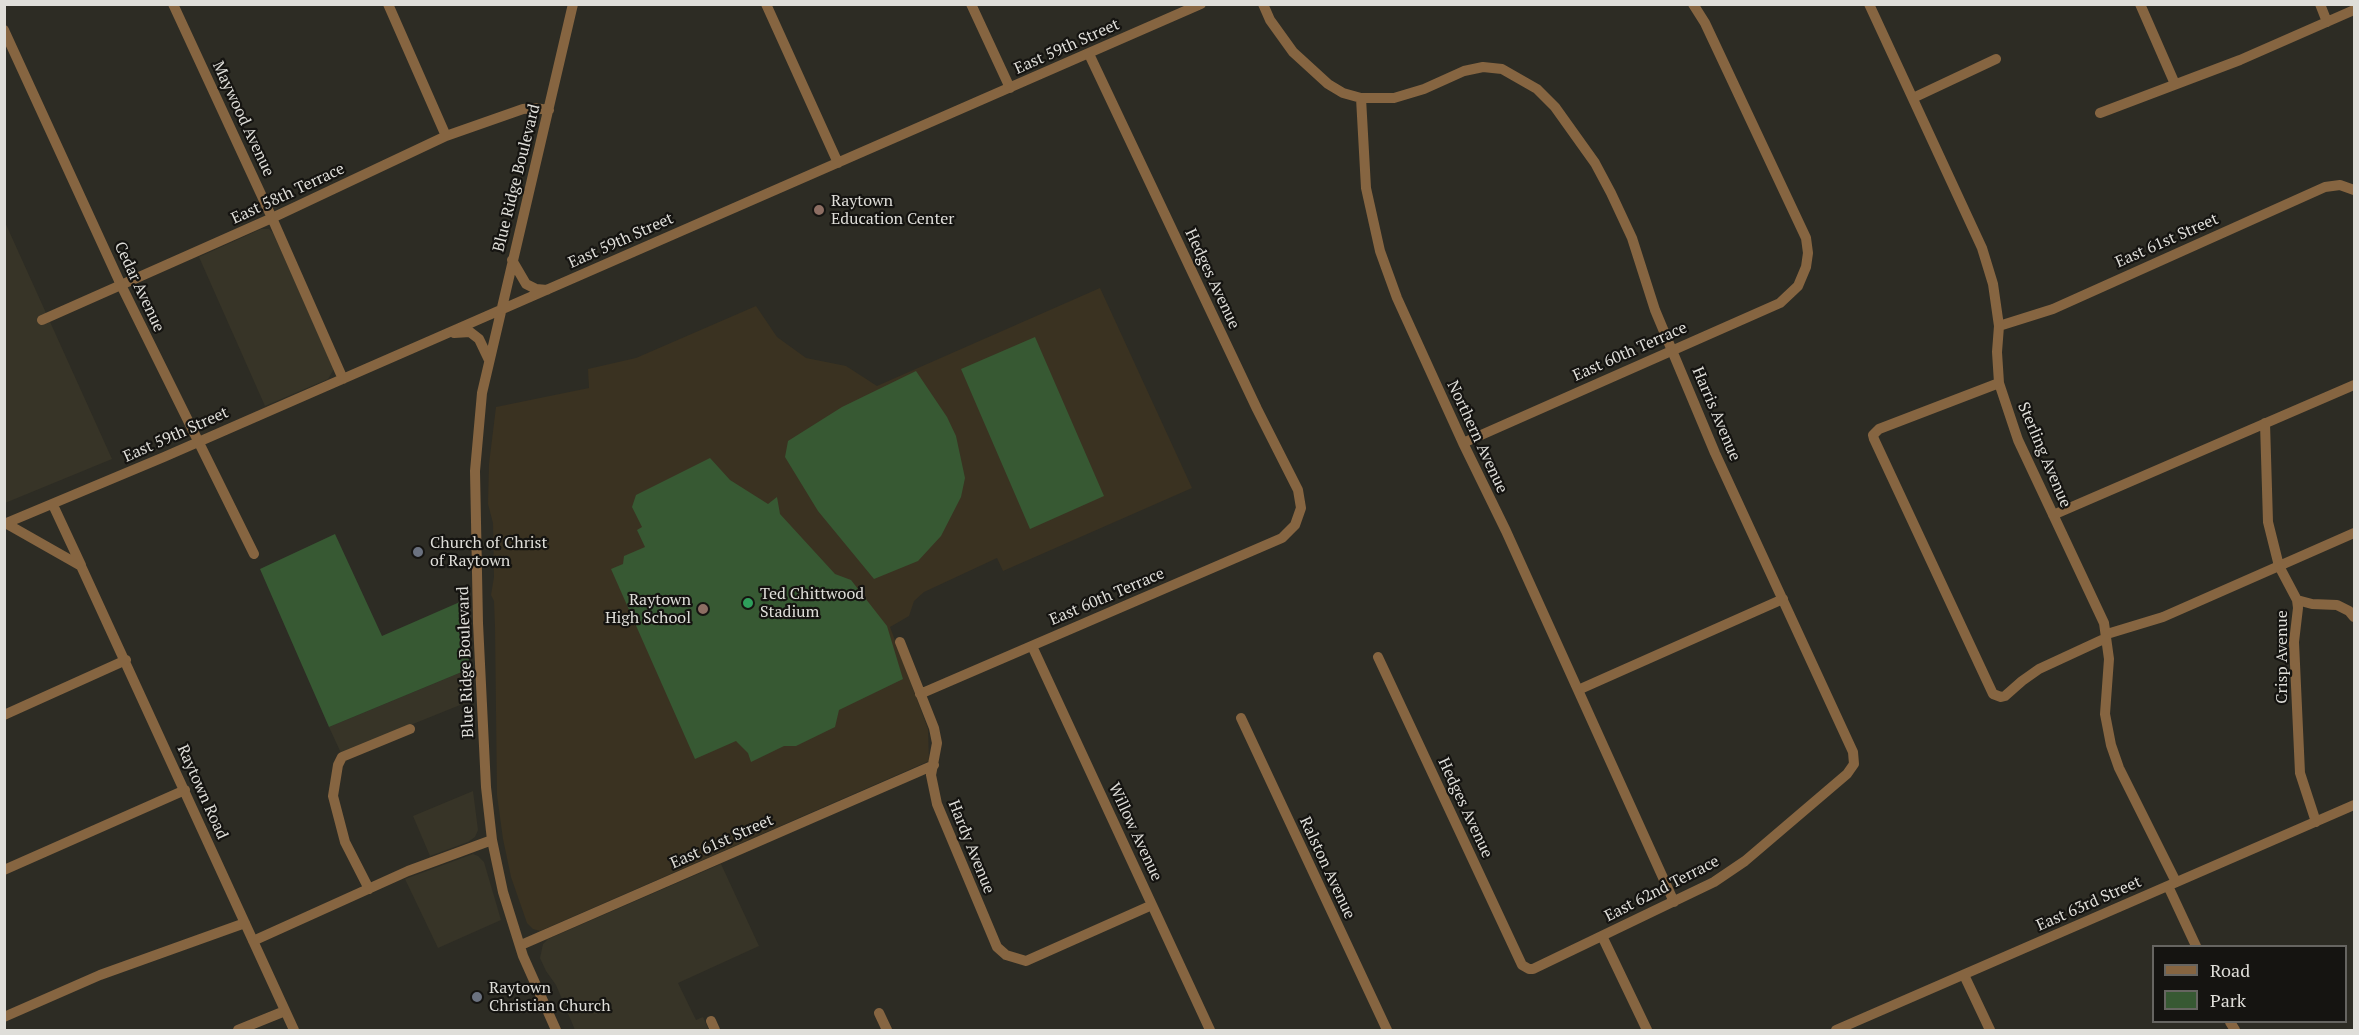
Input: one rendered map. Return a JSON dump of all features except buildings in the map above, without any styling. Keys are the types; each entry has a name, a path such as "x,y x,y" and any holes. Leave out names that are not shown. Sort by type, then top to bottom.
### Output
{"street":[{"name":"Maywood Avenue","path":"173,4 343,378"},
{"path":"388,4 446,136"},
{"name":"Blue Ridge Boulevard","path":"556,1030 521,945 501,884 492,840 486,787 475,471 482,393 573,4"},
{"path":"766,4 838,164"},
{"path":"970,4 1010,88"},
{"name":"East 59th Street","path":"53,505 1089,54 1175,10 1201,4"},
{"path":"1263,4 1270,20 1293,52 1328,84 1343,93 1361,98"},
{"name":"East 60th Terrace","path":"1463,443 1780,303 1793,291 1801,278 1806,267 1808,253 1806,238 1705,23 1693,4"},
{"name":"Sterling Avenue","path":"1869,4 1982,248 1993,284 1999,326 1998,383 2018,440 2104,623 2109,658 2105,714 2111,746 2172,884 2196,945"},
{"path":"2140,4 2175,84"},
{"path":"2320,4 2328,22"},
{"path":"2100,113 2240,60 2355,10"},
{"name":"Cedar Avenue","path":"4,30 121,285 254,554"},
{"name":"Hedges Avenue","path":"1089,54 1257,409 1298,490 1301,508 1297,519"},
{"path":"1913,98 1996,59"},
{"name":"Harris Avenue","path":"1361,98 1394,98 1424,89 1464,70 1483,67 1502,69 1527,84 1555,107 1572,128 1611,193 1632,238 1655,310 1715,453 1853,752 1854,764 1850,769"},
{"name":"Northern Avenue","path":"1361,98 1366,188 1380,251 1397,298 1506,531 1674,902"},
{"name":"East 58th Terrace","path":"42,320 272,218 446,136 523,109 549,110"},
{"name":"East 61st Street","path":"1999,326 2053,309 2325,187 2340,185 2351,189"},
{"path":"512,260 526,284 536,289 547,290"},
{"path":"448,333 470,332 479,339 489,361"},
{"path":"1998,383 1879,429 1874,435 1994,694 2001,698 2039,669 2106,636 2163,617 2355,533"},
{"path":"2053,515 2355,385"},
{"name":"Crisp Avenue","path":"2265,423 2268,522 2279,566 2297,600 2298,608 2294,642 2300,773 2307,801 2316,822"},
{"path":"6,524 53,505"},
{"name":"Raytown Road","path":"53,505 294,1030"},
{"name":"East 60th Terrace","path":"920,694 1282,538 1295,525 1297,519"},
{"path":"6,524 81,566"},
{"path":"1578,690 1783,599"},
{"path":"2297,600 2312,604 2337,605 2355,617"},
{"name":"Hardy Avenue","path":"900,642 934,728 937,744 932,775 937,804 992,940 1006,955 1026,961 1152,905"},
{"name":"Willow Avenue","path":"1032,646 1210,1030"},
{"name":"Hedges Avenue","path":"1378,657 1522,965 1529,969"},
{"path":"4,715 126,660"},
{"name":"Ralston Avenue","path":"1240,718 1387,1030"},
{"path":"369,888 345,842 333,796 338,765 342,757 410,729"},
{"name":"East 61st Street","path":"521,945 934,765"},
{"name":"East 62nd Terrace","path":"1529,969 1714,882 1745,861 1850,769"},
{"path":"4,870 185,790"},
{"name":"East 63rd Street","path":"1836,1030 2355,805"},
{"path":"253,941 369,888 492,840"},
{"path":"4,1017 100,975 245,923"},
{"path":"1602,936 1647,1030"},
{"path":"1964,975 1990,1030"},
{"path":"238,1030 285,1011"},
{"path":"879,1013 887,1030"}],"shaded area":[{"path":"4,220 112,459 5,503 4,503"},
{"path":"261,229 269,229 273,233 334,369 328,379 265,406 199,257"},
{"name":"Raytown High School","path":"1100,288 1192,488 1003,571 997,558 924,592 914,601 909,616 890,627 928,729 929,761 540,931 533,929 527,923 511,877 497,795 495,627 494,601 491,595 494,577 493,523 488,504 489,464 496,407 589,388 588,369 636,358 756,306 777,337 806,358 846,366 877,386"},
{"path":"469,669 470,701 341,753 329,727"},
{"path":"473,791 478,830 475,837 468,842 430,856 413,816"},
{"path":"473,854 484,862 501,920 438,948 405,879"},
{"path":"721,864 759,946 678,983 696,1020 703,1017 709,1030 575,1030 556,985 540,958 543,944 548,939"}],"green space":[{"path":"1035,337 1104,496 1030,529 961,369"},
{"path":"916,371 947,417 956,436 965,478 961,497 941,536 918,561 874,579 818,511 785,457 788,441 842,407"},
{"name":"Ted Chittwood Stadium","path":"710,458 730,480 768,504 777,497 780,514 835,574 851,580 887,626 903,679 839,710 835,727 796,746 784,746 751,762 748,753 736,741 695,759 611,569 623,564 624,556 645,547 637,530 642,527 632,507 636,495"},
{"path":"335,534 382,636 469,598 469,669 329,727 260,569"}],"place":[{"name":"Raytown Education Center","path":"819,210"},
{"name":"Church of Christ of Raytown","path":"418,552"},
{"name":"Ted Chittwood Stadium","path":"748,603"},
{"name":"Raytown High School","path":"703,609"},
{"name":"Raytown Christian Church","path":"477,997"}]}
